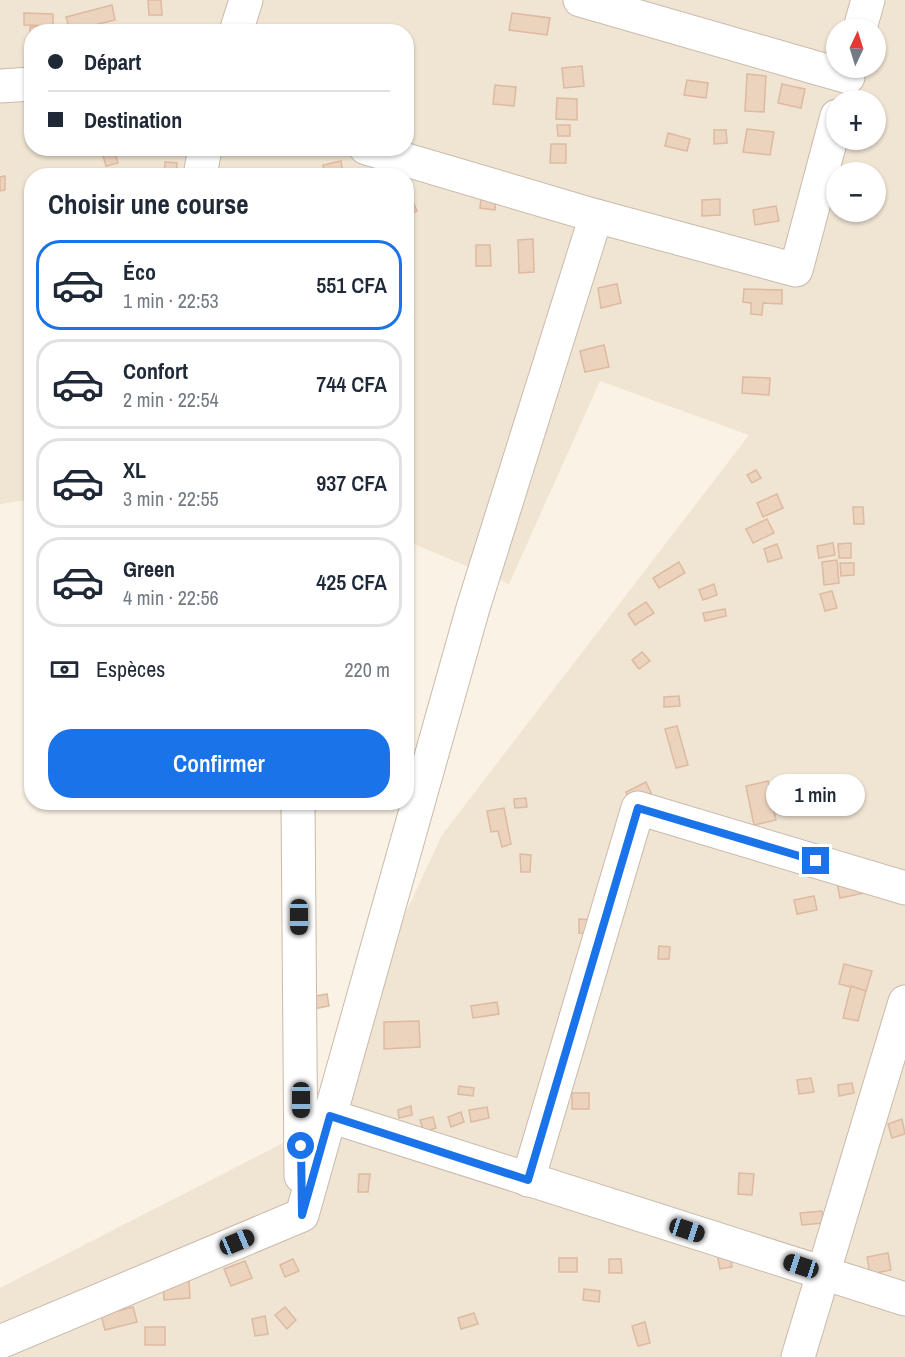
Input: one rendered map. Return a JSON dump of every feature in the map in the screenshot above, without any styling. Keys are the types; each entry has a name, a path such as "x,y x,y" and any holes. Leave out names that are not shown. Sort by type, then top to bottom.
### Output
{"street":[{"path":"238,24 246,0"},
{"path":"580,0 846,82"},
{"path":"863,18 868,0"},
{"path":"0,86 24,84"},
{"path":"393,156 596,216 796,270 828,150"},
{"path":"302,1215 473,608 596,216"},
{"path":"528,1180 638,808 905,888"},
{"path":"298,810 302,1215"},
{"path":"798,1357 905,1002"},
{"path":"330,1116 905,1299"},
{"path":"0,1342 302,1215"}],"shaded area":[{"path":"0,0 905,0 905,1357 0,1357 0,1288 303,1133 442,835 749,435 600,381 509,584 414,544 414,168 24,168 24,500 0,504"}],"building":[{"path":"148,0 161,0 162,15 149,15"},
{"path":"112,5 115,20 99,24 68,24 66,17"},
{"path":"24,13 53,14 53,24 24,24"},
{"path":"512,13 550,18 547,35 509,30"},
{"path":"582,66 584,86 564,88 562,68"},
{"path":"747,74 766,76 764,112 745,111"},
{"path":"687,80 708,83 706,98 684,95"},
{"path":"782,84 805,89 801,108 778,103"},
{"path":"495,85 516,87 514,106 493,104"},
{"path":"557,98 577,99 577,120 556,119"},
{"path":"557,125 570,125 570,136 558,136"},
{"path":"747,129 774,132 770,155 743,152"},
{"path":"714,130 726,130 727,143 714,144"},
{"path":"668,133 690,139 687,151 665,146"},
{"path":"551,144 566,144 566,163 550,163"},
{"path":"103,156 116,156 118,163 106,166"},
{"path":"341,161 342,168 324,168 323,165"},
{"path":"165,162 177,163 177,168 165,168"},
{"path":"5,176 5,190 0,191 0,177"},
{"path":"482,189 496,190 495,210 480,208"},
{"path":"720,199 720,215 702,216 702,200"},
{"path":"776,206 779,221 755,225 753,210"},
{"path":"533,239 534,272 519,273 518,240"},
{"path":"476,245 490,245 491,266 476,266"},
{"path":"617,284 621,303 601,308 598,288"},
{"path":"744,289 782,290 782,304 763,303 762,315 751,314 751,303 743,302"},
{"path":"604,345 609,367 585,372 580,351"},
{"path":"743,377 770,378 769,395 742,393"},
{"path":"756,470 761,478 752,483 747,475"},
{"path":"777,494 783,508 763,517 757,503"},
{"path":"853,507 863,507 864,524 854,524"},
{"path":"767,519 774,533 753,543 746,529"},
{"path":"833,543 835,555 819,558 817,546"},
{"path":"851,543 851,558 839,558 838,544"},
{"path":"777,544 782,558 768,562 764,549"},
{"path":"837,560 839,583 824,585 822,562"},
{"path":"679,562 685,573 659,588 653,578"},
{"path":"840,563 854,563 854,575 841,576"},
{"path":"714,584 717,595 703,600 699,590"},
{"path":"832,591 837,608 825,611 820,594"},
{"path":"646,602 654,613 635,625 628,614"},
{"path":"725,609 726,616 705,621 703,613"},
{"path":"642,652 650,661 639,669 632,660"},
{"path":"679,696 680,706 664,707 664,697"},
{"path":"677,726 688,765 676,768 665,729"},
{"path":"768,781 776,820 754,825 746,786"},
{"path":"810,781 813,790 794,794 793,784"},
{"path":"646,782 651,793 631,803 626,792"},
{"path":"825,788 843,788 843,802 826,802"},
{"path":"526,798 527,807 515,808 514,799"},
{"path":"504,808 511,844 502,847 498,831 491,832 487,811"},
{"path":"520,854 531,855 530,872 521,872"},
{"path":"861,878 864,893 840,898 837,883"},
{"path":"814,896 817,910 797,914 794,900"},
{"path":"579,919 595,920 594,934 579,933"},
{"path":"659,946 670,947 669,959 658,959"},
{"path":"844,964 872,971 866,991 839,984"},
{"path":"851,986 866,991 858,1021 843,1018"},
{"path":"327,994 329,1006 313,1009 311,997"},
{"path":"497,1002 499,1014 473,1018 471,1006"},
{"path":"419,1021 420,1047 384,1049 384,1022"},
{"path":"811,1078 814,1092 799,1094 797,1080"},
{"path":"852,1083 854,1093 839,1096 838,1085"},
{"path":"459,1086 474,1088 473,1096 458,1094"},
{"path":"572,1093 589,1093 589,1109 572,1109"},
{"path":"411,1106 412,1115 399,1118 398,1110"},
{"path":"487,1107 489,1118 471,1122 469,1110"},
{"path":"461,1112 464,1122 451,1127 448,1117"},
{"path":"433,1117 436,1128 424,1132 420,1120"},
{"path":"902,1119 905,1134 892,1138 888,1124"},
{"path":"739,1173 754,1174 752,1195 738,1194"},
{"path":"359,1174 370,1174 368,1192 358,1192"},
{"path":"822,1211 823,1223 802,1225 800,1213"},
{"path":"728,1246 732,1267 720,1269 716,1248"},
{"path":"888,1253 891,1270 870,1274 867,1257"},
{"path":"559,1258 577,1258 577,1272 559,1272"},
{"path":"293,1259 299,1271 285,1277 280,1265"},
{"path":"609,1259 621,1259 622,1273 609,1273"},
{"path":"245,1261 252,1278 231,1286 224,1269"},
{"path":"189,1281 190,1298 164,1300 163,1283"},
{"path":"584,1289 600,1291 599,1302 583,1300"},
{"path":"133,1307 137,1322 105,1330 101,1315"},
{"path":"285,1307 296,1320 287,1329 275,1315"},
{"path":"474,1313 478,1324 461,1329 458,1318"},
{"path":"265,1316 268,1334 255,1336 252,1319"},
{"path":"645,1322 650,1343 638,1346 632,1326"},
{"path":"145,1327 165,1327 165,1345 145,1345"}],"route":[{"path":"301,1146 302,1215 330,1116 528,1180 638,808 816,861"}]}
